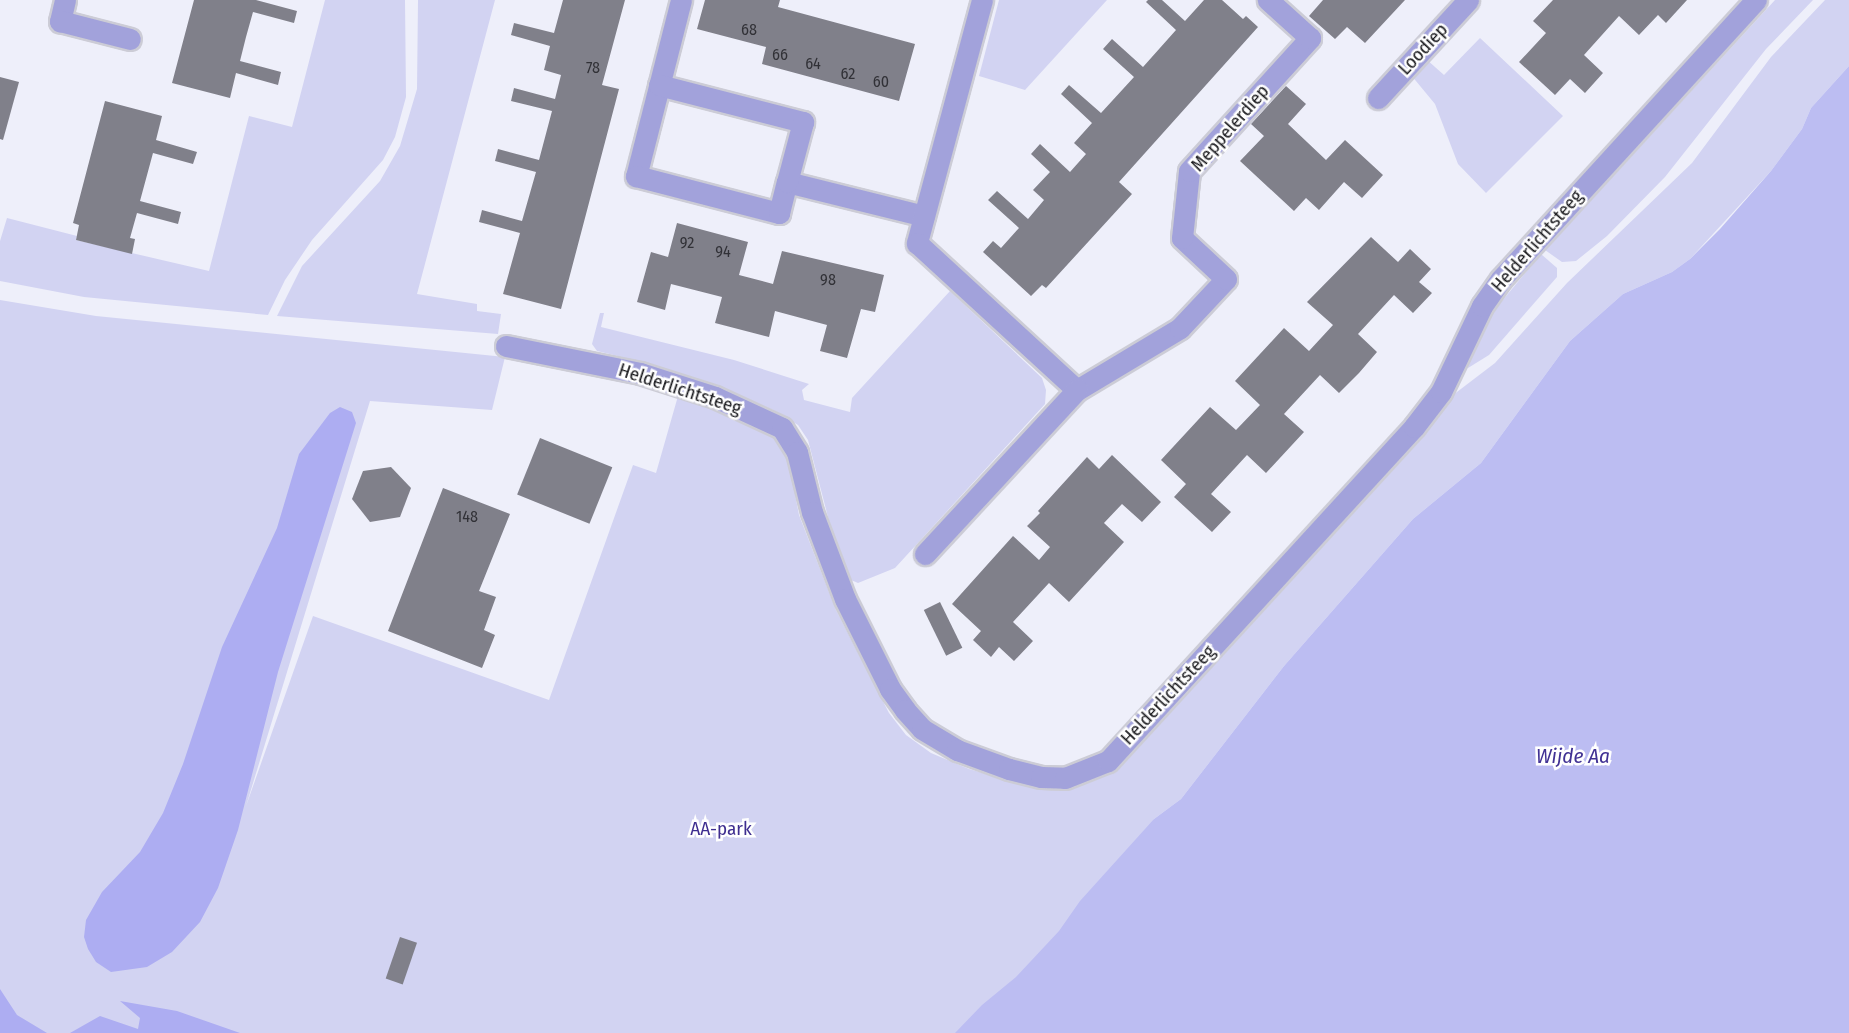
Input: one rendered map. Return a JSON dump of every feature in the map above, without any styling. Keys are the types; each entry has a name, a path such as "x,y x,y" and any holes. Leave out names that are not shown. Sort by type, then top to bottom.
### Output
{"street":[{"path":"65,0 60,21 130,39"},
{"path":"659,85 803,122 779,213 636,176 659,85 681,0"},
{"path":"982,0 917,243 1077,390"},
{"name":"Meppelerdiep","path":"925,554 1077,390 1180,328 1226,278 1182,238 1189,171 1311,38 1268,0"},
{"name":"Loodiep","path":"1378,98 1468,0"},
{"name":"Helderlichtsteeg","path":"506,346 640,373 715,397 782,428 797,452 812,512 845,599 890,689 905,710 922,729 957,750 1020,772 1065,778 1108,761 1414,427 1440,392 1482,306 1502,279 1756,0"},
{"path":"787,182 924,216"}],"green space":[{"path":"325,0 405,0 406,97 395,137 383,160 312,240 285,280 268,315 84,297 0,281 0,241 7,218 77,236 76,240 209,271 249,116 292,127"},
{"path":"418,0 495,0 417,294 477,304 477,311 501,314 498,334 277,316 302,266 380,181 400,146 417,89"},
{"path":"999,0 1107,0 1025,90 979,76"},
{"path":"1775,0 1813,0 1766,49 1665,177 1607,236 1576,261 1562,262 1545,250"},
{"name":"AA-park","path":"1825,0 1849,0 1849,66 1811,108 1802,129 1771,171 1690,259 1672,272 1623,294 1570,341 1481,463 1413,519 1284,666 1181,799 1154,819 1053,1033 0,1033 0,300 96,316 505,357 492,410 370,401 246,806 313,616 549,700 633,465 656,473 678,396 743,420 778,440 789,463 799,515 836,610 889,713 906,735 931,753 969,769 1036,788 1057,789 1088,782 1123,760 1430,426 1453,395 1495,363 1567,283 1692,163 1771,57"},
{"path":"1480,38 1563,116 1486,193 1458,164 1435,104 1411,75 1426,59 1444,75"},
{"path":"1541,254 1557,268 1557,277 1489,355 1468,368 1467,362 1488,318"},
{"path":"950,291 1042,378 1046,390 1045,404 895,568 858,583 851,580 835,544 808,440 798,425 773,410 712,385 655,365 597,351 592,344 600,313 604,313 601,327 734,360 809,384 802,390 804,400 850,412 852,398"}],"shaded area":[{"path":"340,407 352,412 356,423 278,672 238,830 218,888 200,922 172,952 147,967 111,972 96,962 88,949 84,937 86,920 102,892 140,852 163,813 183,764 222,647 277,528 299,454 330,413"},
{"path":"0,989 17,1015 47,1033 0,1033"},
{"path":"120,1001 177,1011 240,1033 70,1033 100,1016 138,1029 140,1018"}],"water":[{"name":"Wijde Aa","path":"1849,66 1849,1033 955,1033 982,1005 1016,977 1059,931 1080,901 1154,819 1181,799 1284,666 1413,519 1481,463 1570,341 1623,294 1672,272 1690,259 1771,171 1802,129 1811,108"}],"building":[{"path":"194,0 256,0 297,11 294,23 253,12 246,37 240,61 281,72 278,85 236,73 230,98 172,83"},
{"path":"563,0 625,0 602,85 619,89 561,309 503,294 520,233 479,222 482,210 522,221 536,172 495,161 498,149 539,160 552,111 511,101 514,88 555,99 561,75 544,70 550,46 511,35 514,23 554,33"},
{"path":"705,0 780,0 778,7 915,44 899,101 762,64 766,47 697,29"},
{"path":"1162,0 1185,21 1204,0 1222,0 1243,19 1246,16 1258,27 1119,182 1132,194 1046,288 1042,285 1031,296 983,252 993,241 1001,248 1019,228 988,200 997,191 1028,219 1044,200 1033,190 1050,172 1031,154 1040,144 1070,172 1086,154 1074,143 1092,123 1061,94 1069,85 1101,113 1134,77 1103,49 1112,39 1143,67 1176,30 1146,2"},
{"path":"1323,0 1405,0 1365,43 1347,27 1335,39 1309,16"},
{"path":"1553,0 1687,0 1666,23 1658,15 1639,35 1619,16 1584,55 1603,73 1585,93 1570,79 1555,95 1519,62 1546,33 1533,21"},
{"path":"0,77 19,82 3,140 0,139"},
{"path":"1286,86 1306,104 1288,124 1326,160 1345,140 1383,175 1362,198 1344,182 1319,210 1306,198 1294,211 1240,161 1264,136 1251,124"},
{"path":"105,101 162,116 156,140 197,152 193,164 153,153 140,201 181,212 178,224 137,213 130,238 135,239 132,254 76,240 79,225 73,223"},
{"path":"677,223 748,242 739,275 773,284 782,251 884,275 875,312 861,309 847,358 820,351 827,325 775,311 769,337 715,323 722,297 671,284 665,310 637,302 651,252 668,257"},
{"path":"1371,237 1398,262 1410,249 1431,269 1419,282 1432,293 1413,313 1394,295 1358,334 1377,352 1359,373 1339,393 1320,375 1284,414 1304,432 1266,473 1247,455 1211,494 1231,512 1212,532 1174,497 1186,484 1161,460 1210,407 1236,430 1260,405 1235,381 1284,328 1309,351 1333,325 1307,302"},
{"path":"540,438 612,467 589,524 517,495"},
{"path":"1112,455 1161,502 1142,522 1122,504 1104,523 1124,542 1069,602 1049,583 1013,622 1033,641 1014,661 999,647 991,657 973,640 981,631 952,604 1013,536 1039,560 1050,547 1027,526 1087,457 1099,469"},
{"path":"391,467 411,488 400,517 370,522 352,499 363,471"},
{"path":"443,488 510,514 479,591 496,597 484,630 495,635 482,668 388,631"},
{"path":"940,602 962,648 946,656 924,610"},
{"path":"400,937 417,943 403,984 386,979"}]}
